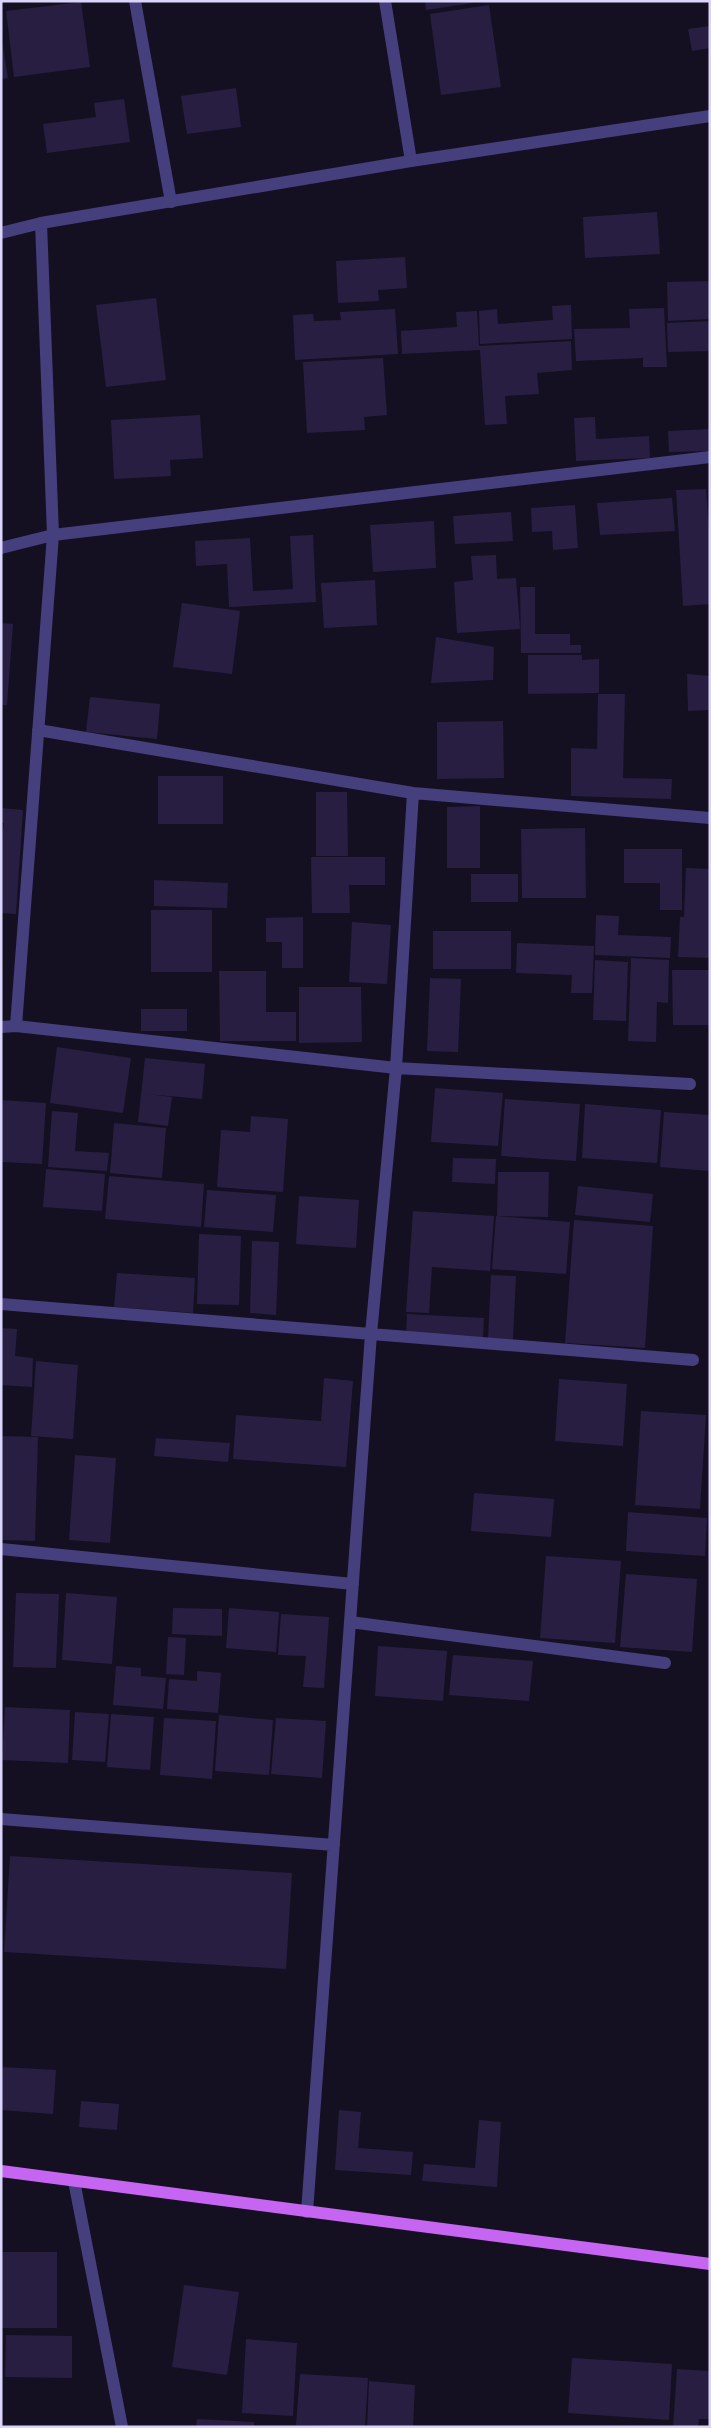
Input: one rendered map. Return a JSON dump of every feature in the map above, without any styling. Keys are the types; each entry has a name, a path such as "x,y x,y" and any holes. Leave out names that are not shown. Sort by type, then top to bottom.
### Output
{"main road":[{"path":"1,2171 710,2264"}],"street":[{"path":"135,1 171,202"},
{"path":"385,1 411,161"},
{"path":"1,233 41,223 411,161 710,116"},
{"path":"16,1026 53,534 41,223"},
{"path":"1,548 53,534 710,457"},
{"path":"38,730 413,793 710,818"},
{"path":"306,2212 371,1334 396,1068 413,793"},
{"path":"1,1027 16,1026 396,1068 690,1084"},
{"path":"1,1304 693,1360"},
{"path":"1,1549 353,1584"},
{"path":"350,1622 665,1663"},
{"path":"1,1819 334,1845"},
{"path":"74,2181 122,2427"}],"building":[{"path":"425,1 472,1 473,3 426,10"},
{"path":"81,2 90,67 14,77 6,11"},
{"path":"489,5 501,87 441,95 430,14"},
{"path":"710,26 710,48 692,51 688,29"},
{"path":"1,35 8,78 1,79"},
{"path":"236,88 241,127 187,134 181,96"},
{"path":"124,99 130,142 47,153 43,124 96,117 94,103"},
{"path":"657,212 660,254 585,258 583,217"},
{"path":"405,257 407,288 378,290 379,301 338,303 336,261"},
{"path":"710,281 710,319 668,321 667,282"},
{"path":"156,298 166,380 106,387 96,305"},
{"path":"571,305 572,339 480,344 479,311 497,309 498,324 553,320 552,306"},
{"path":"664,308 667,367 643,367 643,358 576,361 574,329 630,328 629,309"},
{"path":"395,309 398,354 295,360 293,315 313,314 314,321 341,320 340,312"},
{"path":"477,311 479,346 571,341 572,370 537,373 539,394 505,396 507,424 485,425 480,350 402,354 401,331 457,327 456,312"},
{"path":"710,321 710,351 668,352 667,323"},
{"path":"383,358 387,415 364,417 365,430 307,433 303,362"},
{"path":"200,415 203,458 170,460 171,476 114,479 111,420"},
{"path":"595,417 596,439 649,436 650,458 576,461 574,418"},
{"path":"710,429 710,451 669,452 668,431"},
{"path":"706,489 710,543 710,604 683,606 676,490"},
{"path":"672,498 675,531 600,535 597,503"},
{"path":"575,505 578,548 553,550 552,531 532,532 531,508"},
{"path":"511,512 513,541 455,544 453,516"},
{"path":"434,521 436,568 373,572 370,525"},
{"path":"313,535 316,602 229,607 227,564 196,566 195,541 250,538 253,591 293,589 290,536"},
{"path":"496,555 497,579 516,578 520,629 457,633 454,582 473,580 471,556"},
{"path":"375,580 377,625 324,628 321,583"},
{"path":"520,587 535,587 535,634 570,634 570,645 581,645 581,653 521,653"},
{"path":"182,603 240,611 232,674 173,667"},
{"path":"1,623 13,624 7,705 1,705"},
{"path":"436,637 494,647 493,680 431,683"},
{"path":"528,655 582,655 582,660 599,659 599,693 528,694"},
{"path":"687,674 710,676 710,710 688,711"},
{"path":"598,694 625,694 623,778 672,779 671,799 571,796 571,748 597,749"},
{"path":"90,697 160,704 157,739 86,732"},
{"path":"503,721 504,778 437,779 437,722"},
{"path":"158,776 223,776 223,824 158,824"},
{"path":"316,792 347,792 348,856 316,856"},
{"path":"480,806 480,868 447,868 447,807"},
{"path":"1,808 23,810 16,914 1,913 1,842 4,823 1,823"},
{"path":"585,828 586,898 522,898 521,829"},
{"path":"624,849 682,849 682,910 660,910 660,883 624,883"},
{"path":"311,857 385,857 385,885 349,885 350,913 312,913"},
{"path":"686,868 710,869 710,958 678,957 680,917 684,917"},
{"path":"471,874 518,874 518,902 471,902"},
{"path":"154,880 228,883 227,908 154,906"},
{"path":"151,910 212,910 212,972 151,972"},
{"path":"596,915 619,916 618,935 671,937 670,958 595,955"},
{"path":"303,917 303,968 282,968 282,942 266,942 266,918"},
{"path":"352,922 391,925 387,984 349,982"},
{"path":"433,931 511,931 511,969 433,969"},
{"path":"517,943 594,946 592,993 571,993 572,975 516,973"},
{"path":"631,958 669,960 668,1003 657,1002 656,1042 628,1041"},
{"path":"595,960 628,962 626,1021 593,1020"},
{"path":"672,970 710,970 710,1025 673,1025"},
{"path":"219,971 266,971 266,1012 296,1012 296,1041 220,1041"},
{"path":"430,978 461,979 458,1052 427,1051"},
{"path":"299,987 361,987 362,1042 299,1043"},
{"path":"141,1009 187,1009 187,1031 141,1031"},
{"path":"57,1047 131,1058 123,1113 50,1103"},
{"path":"145,1058 205,1064 202,1099 147,1094 172,1097 168,1126 138,1122"},
{"path":"435,1088 503,1093 498,1146 431,1142"},
{"path":"505,1099 580,1104 576,1161 501,1156"},
{"path":"1,1100 46,1103 42,1164 1,1162"},
{"path":"585,1104 661,1110 657,1163 582,1158"},
{"path":"52,1111 78,1113 75,1151 109,1153 107,1171 48,1167"},
{"path":"664,1112 710,1115 710,1171 660,1167"},
{"path":"251,1116 288,1119 283,1192 217,1187 221,1130 250,1132"},
{"path":"114,1123 166,1128 162,1178 110,1173"},
{"path":"453,1158 496,1159 495,1184 452,1182"},
{"path":"46,1169 105,1174 102,1211 43,1207"},
{"path":"498,1172 549,1172 548,1217 497,1216"},
{"path":"109,1176 204,1184 201,1227 105,1219"},
{"path":"578,1186 653,1194 650,1222 575,1215"},
{"path":"207,1190 276,1195 273,1232 204,1227"},
{"path":"299,1196 359,1200 356,1248 296,1244"},
{"path":"413,1211 494,1216 490,1271 432,1267 429,1313 406,1312"},
{"path":"496,1216 570,1222 566,1274 492,1269"},
{"path":"574,1220 653,1226 645,1348 565,1343"},
{"path":"199,1234 241,1236 239,1305 197,1304"},
{"path":"252,1241 279,1242 276,1315 250,1313"},
{"path":"117,1273 195,1278 193,1313 114,1307"},
{"path":"491,1275 516,1276 513,1339 488,1339"},
{"path":"407,1314 484,1318 483,1338 406,1334"},
{"path":"1,1328 17,1329 15,1356 33,1358 32,1387 1,1385"},
{"path":"36,1361 78,1365 73,1439 31,1436"},
{"path":"324,1378 353,1381 346,1467 233,1459 236,1415 321,1421"},
{"path":"559,1379 627,1384 623,1446 555,1441"},
{"path":"641,1411 706,1415 700,1509 635,1505"},
{"path":"1,1436 38,1437 35,1541 1,1540"},
{"path":"156,1438 230,1443 228,1462 154,1456"},
{"path":"75,1455 116,1458 110,1543 69,1540"},
{"path":"474,1493 554,1499 551,1537 471,1531"},
{"path":"628,1512 707,1518 705,1556 626,1551"},
{"path":"546,1556 621,1561 615,1643 540,1638"},
{"path":"626,1574 697,1579 692,1652 620,1647"},
{"path":"16,1593 59,1594 56,1668 13,1667"},
{"path":"66,1593 117,1597 112,1664 62,1660"},
{"path":"173,1608 222,1609 222,1636 172,1634"},
{"path":"229,1608 279,1612 276,1652 226,1648"},
{"path":"281,1614 329,1617 324,1688 303,1687 306,1656 278,1655"},
{"path":"168,1637 186,1638 184,1675 166,1674"},
{"path":"378,1646 447,1651 443,1701 375,1696"},
{"path":"453,1655 533,1661 529,1701 449,1695"},
{"path":"116,1666 141,1668 141,1676 166,1678 163,1709 113,1705"},
{"path":"197,1671 221,1673 218,1713 167,1709 169,1679 197,1681"},
{"path":"5,1707 70,1710 68,1763 2,1760"},
{"path":"75,1712 109,1714 105,1762 72,1760"},
{"path":"111,1714 154,1717 150,1770 107,1767"},
{"path":"219,1715 273,1720 269,1775 215,1771"},
{"path":"164,1718 216,1721 212,1779 160,1775"},
{"path":"276,1718 326,1721 322,1778 271,1774"},
{"path":"10,1856 292,1873 286,1969 4,1952"},
{"path":"1,2067 56,2070 53,2114 1,2110"},
{"path":"81,2101 119,2104 117,2130 79,2127"},
{"path":"339,2110 361,2112 358,2148 413,2152 411,2175 335,2170"},
{"path":"479,2120 501,2122 497,2187 422,2181 424,2164 475,2168"},
{"path":"1,2252 57,2252 57,2328 1,2328"},
{"path":"184,2285 239,2292 227,2375 172,2367"},
{"path":"6,2335 72,2336 72,2378 5,2377"},
{"path":"246,2339 297,2343 293,2416 242,2413"},
{"path":"572,2358 672,2364 669,2420 568,2413"},
{"path":"677,2369 710,2371 710,2419 699,2419 698,2427 673,2427"},
{"path":"300,2374 368,2378 365,2427 296,2425"},
{"path":"369,2381 415,2385 413,2427 367,2427"},
{"path":"197,2419 254,2422 254,2427 196,2427"}]}
